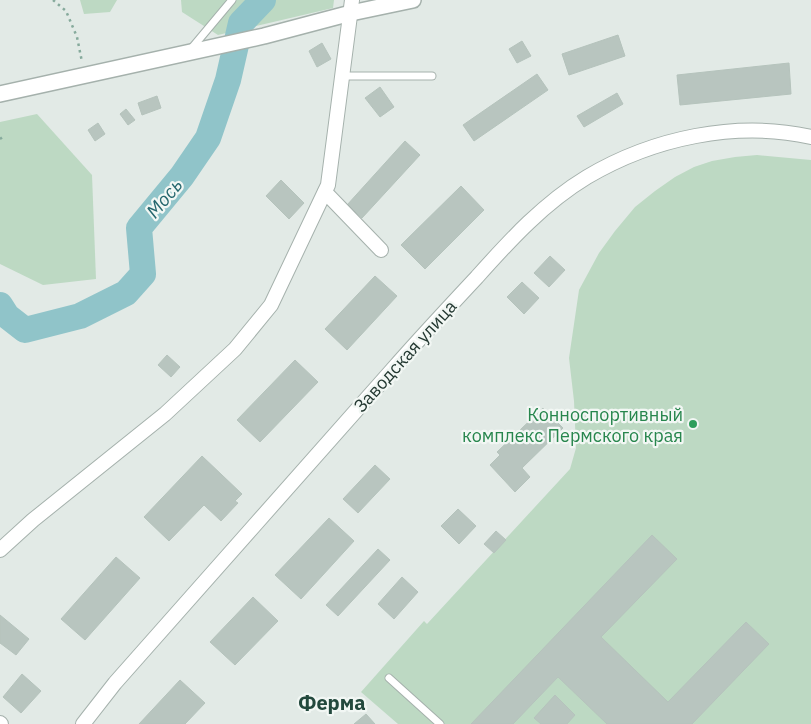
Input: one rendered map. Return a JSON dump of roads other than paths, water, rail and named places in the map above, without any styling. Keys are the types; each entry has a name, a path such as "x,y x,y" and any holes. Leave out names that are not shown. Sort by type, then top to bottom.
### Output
{"street":[{"path":"0,94 264,36 351,6 414,0"},
{"path":"0,550 33,520 165,414 235,349 271,304 328,185 351,6"},
{"name":"Заводская улица","path":"83,724 115,684 422,336 518,234 551,203 586,178 618,161 651,148 684,139 725,132 767,130 787,131 811,136"},
{"path":"325,192 381,250"}],"lane":[{"path":"188,53 232,0"},
{"path":"342,76 432,76"},
{"path":"389,678 440,724"}],"waterway":[{"name":"Мось","path":"0,305 7,316 25,330 80,316 126,293 143,274 139,228 182,176 208,138 228,80 241,23 263,0"}],"place":[{"name":"Конноспортивный комплекс Пермского края","path":"693,424"}],"district":[{"name":"Ферма","path":"332,702"}]}
